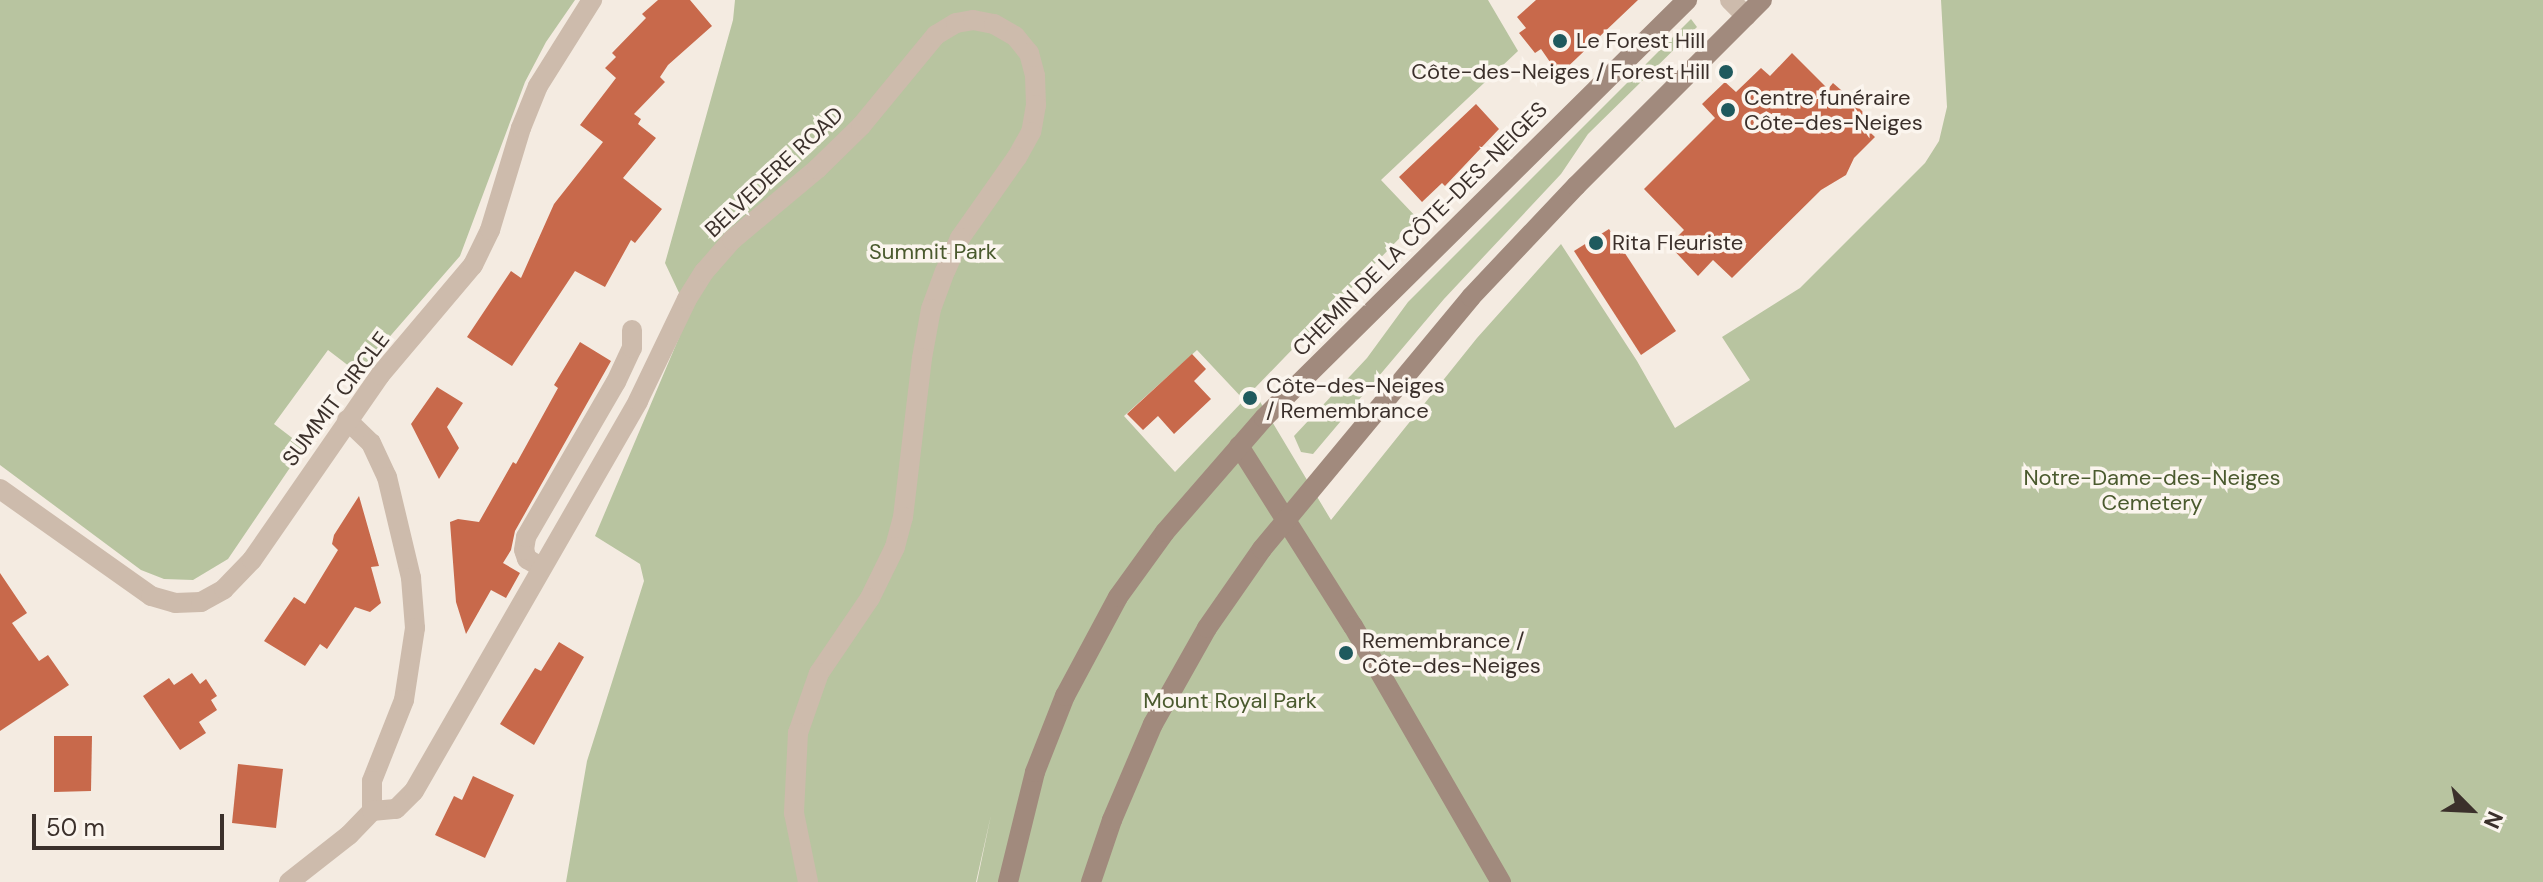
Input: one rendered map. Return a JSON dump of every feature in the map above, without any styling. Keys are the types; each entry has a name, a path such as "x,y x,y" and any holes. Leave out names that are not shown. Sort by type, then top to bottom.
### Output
{"main road":[{"name":"CHEMIN DE LA CÔTE-DES-NEIGES","path":"1008,882 1035,772 1081,662 1148,554 1239,446 1382,299 1687,0"},
{"path":"1091,882 1126,784 1169,693 1216,614 1286,519 1499,267 1762,0"},
{"path":"1239,446 1286,519 1501,882"}],"street":[{"name":"SUMMIT CIRCLE","path":"0,489 151,596 175,603 201,602 224,589 252,560 347,420 473,265 490,230 521,128 538,86 592,0"},
{"path":"1730,0 1746,16"},
{"name":"BELVEDERE ROAD","path":"289,882 349,835 372,811 396,809 414,791 638,401 687,299 732,240 845,142 936,35 956,23 973,20 994,24 1015,36 1029,53 1035,76 1036,105 1031,132 960,238 945,271 931,309 922,358 903,517 895,547 870,598 819,673 798,733 794,813 808,882"},
{"path":"541,567 527,559 524,550 526,537 616,382 632,348 632,330"},
{"path":"347,420 371,443 387,477 411,578 415,628 404,700 372,781 372,811"}],"green space":[{"path":"0,0 575,0 546,42 525,82 460,256 358,373 328,350 274,424 304,447 228,559 193,580 164,579 141,570 0,465"},
{"path":"735,0 1488,0 1518,51 1381,180 1418,219 1253,390 1331,520 1477,338 1561,244 1637,361 1675,428 1750,380 1722,337 1800,288 1925,163 1939,141 1947,107 1941,0 2543,0 2543,882 977,882 991,815 976,882 566,882 587,761 644,581 640,564 595,536 689,314 665,263 733,20","holes":["1197,350 1244,400 1175,472 1124,416"]},
{"path":"1691,19 1697,27 1588,134 1561,174 1444,299 1313,454 1301,452 1294,436 1367,358 1408,302"}],"building":[{"path":"658,0 690,0 712,26 668,65 660,77 665,82 634,114 641,119 638,124 656,138 623,178 662,209 635,243 631,240 605,287 575,271 512,366 467,337 511,271 521,278 554,204 603,142 580,125 616,78 605,68 616,57 612,53 646,18 642,14"},
{"name":"Le Forest Hill","path":"1536,0 1638,0 1559,75 1541,49 1535,53 1519,33 1526,28 1517,17"},
{"path":"1792,53 1828,89 1833,83 1864,113 1857,120 1875,137 1854,158 1846,175 1821,190 1732,278 1713,260 1698,276 1669,245 1684,230 1644,189 1715,118 1702,104 1725,82 1736,92 1761,68 1770,76"},
{"path":"1476,104 1499,129 1445,186 1442,183 1422,202 1399,177"},
{"path":"1609,229 1676,331 1641,355 1574,251"},
{"path":"580,342 611,361 515,531 511,550 503,563 520,573 506,598 491,590 466,634 456,602 450,522 458,519 479,522 513,462 516,464 558,388 554,385"},
{"path":"1192,354 1206,369 1194,381 1211,399 1174,434 1158,416 1143,430 1127,414"},
{"path":"437,387 463,403 447,427 459,448 439,479 411,424"},
{"path":"359,496 379,566 371,567 381,603 370,612 355,607 327,649 320,644 305,666 264,641 294,597 305,604 338,550 332,544 334,535"},
{"path":"0,573 27,613 12,623 39,661 48,655 69,685 0,731"},
{"path":"559,642 584,657 534,745 500,724 535,668 541,671"},
{"path":"192,673 200,684 206,679 217,696 211,700 217,710 199,722 206,733 180,750 143,696 169,678 174,685"},
{"path":"54,736 92,736 91,791 54,792"},
{"path":"238,764 283,769 276,828 232,823"},
{"path":"473,776 514,795 485,858 435,835 454,796 462,800"}],"place":[{"name":"Le Forest Hill","path":"1560,41"},
{"name":"Côte-des-Neiges / Forest Hill","path":"1726,72"},
{"name":"Centre funéraire Côte-des-Neiges","path":"1728,110"},
{"name":"Rita Fleuriste","path":"1596,243"},
{"name":"Côte-des-Neiges / Remembrance","path":"1250,398"},
{"name":"Remembrance / Côte-des-Neiges","path":"1346,653"}],"park label":[{"name":"Summit Park","path":"933,252"},
{"name":"Notre-Dame-des-Neiges Cemetery","path":"2152,490"},
{"name":"Mount Royal Park","path":"1230,701"}]}
